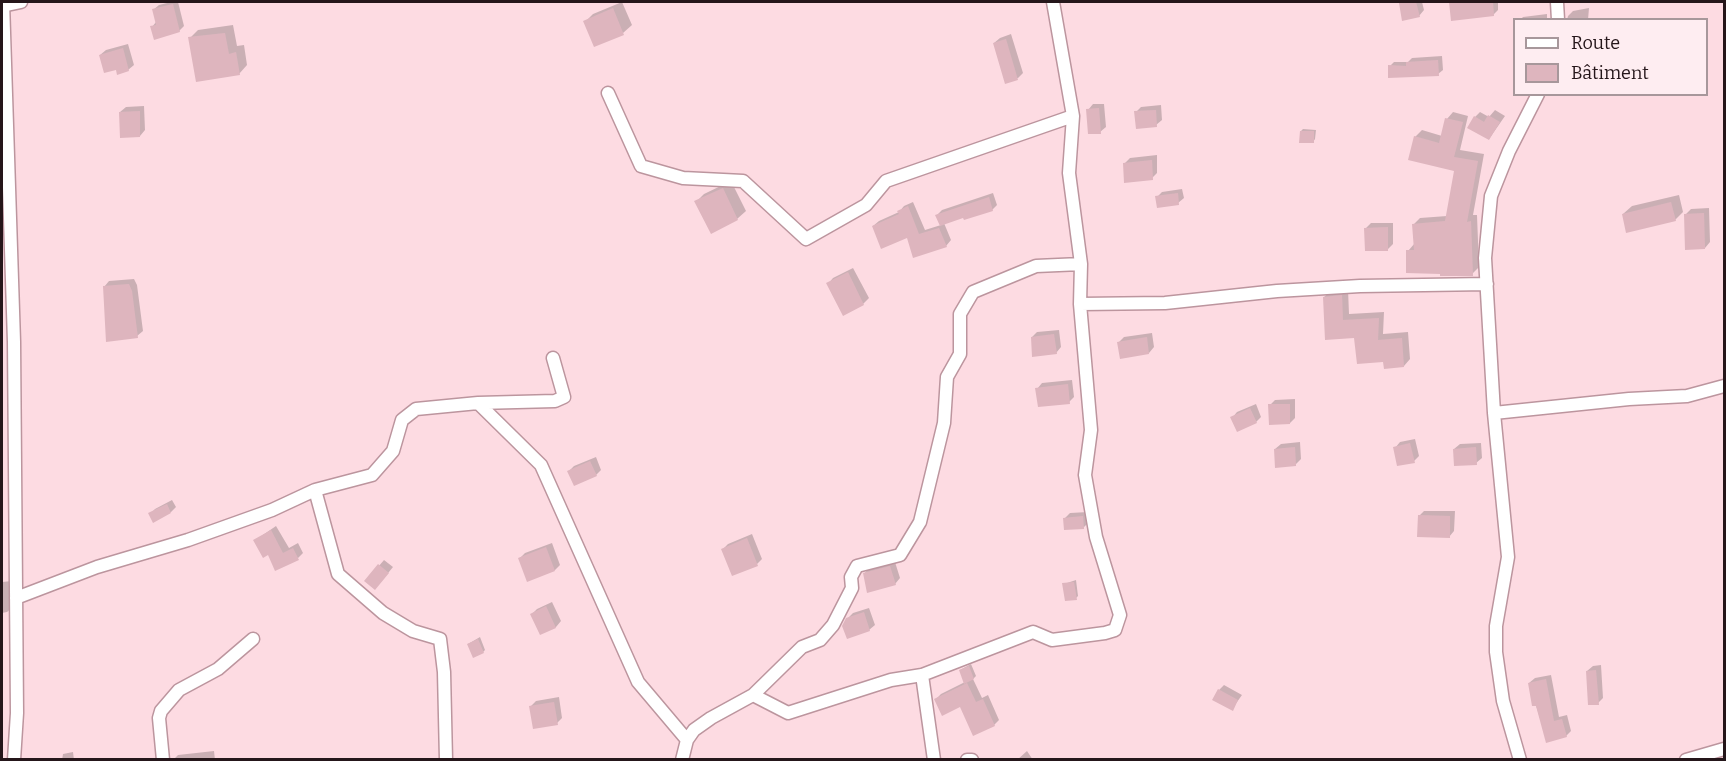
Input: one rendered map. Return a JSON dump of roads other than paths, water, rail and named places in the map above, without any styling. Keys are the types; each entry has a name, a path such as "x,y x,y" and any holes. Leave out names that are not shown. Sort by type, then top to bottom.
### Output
{"street":[{"path":"14,759 17,713 14,342 3,4 21,2"},
{"path":"753,695 789,713 891,680 922,675 1033,632 1052,640 1115,630 1120,615 1096,537 1085,475 1091,430 1080,304 1081,264 1069,172 1073,116 1053,2"},
{"path":"1557,2 1558,18"},
{"path":"608,93 641,166 683,178 743,181 806,239 866,205 886,182 1073,116"},
{"path":"1520,759 1503,701 1496,652 1496,626 1508,557 1494,413 1485,258 1491,196 1509,151 1537,96"},
{"path":"682,759 687,740 694,730 753,695 802,647 820,640 833,625 852,588 851,577 857,566 900,555 920,522 944,423 947,377 960,354 960,314 973,292 1036,266 1081,264"},
{"path":"1080,304 1165,303 1277,291 1360,286 1487,284"},
{"path":"16,598 96,567 188,540 272,510 315,490 372,475 393,451 402,420 416,409 478,403 555,401 564,397 554,358"},
{"path":"1494,413 1629,399 1687,396 1725,386"},
{"path":"478,403 541,465 638,682 687,740"},
{"path":"315,490 338,574 393,619 413,631 440,639 444,672 446,759"},
{"path":"163,759 159,718 161,711 179,690 218,669 253,639"},
{"path":"922,675 934,759"},
{"path":"1686,759 1725,748"},
{"path":"967,759 972,759"}]}
